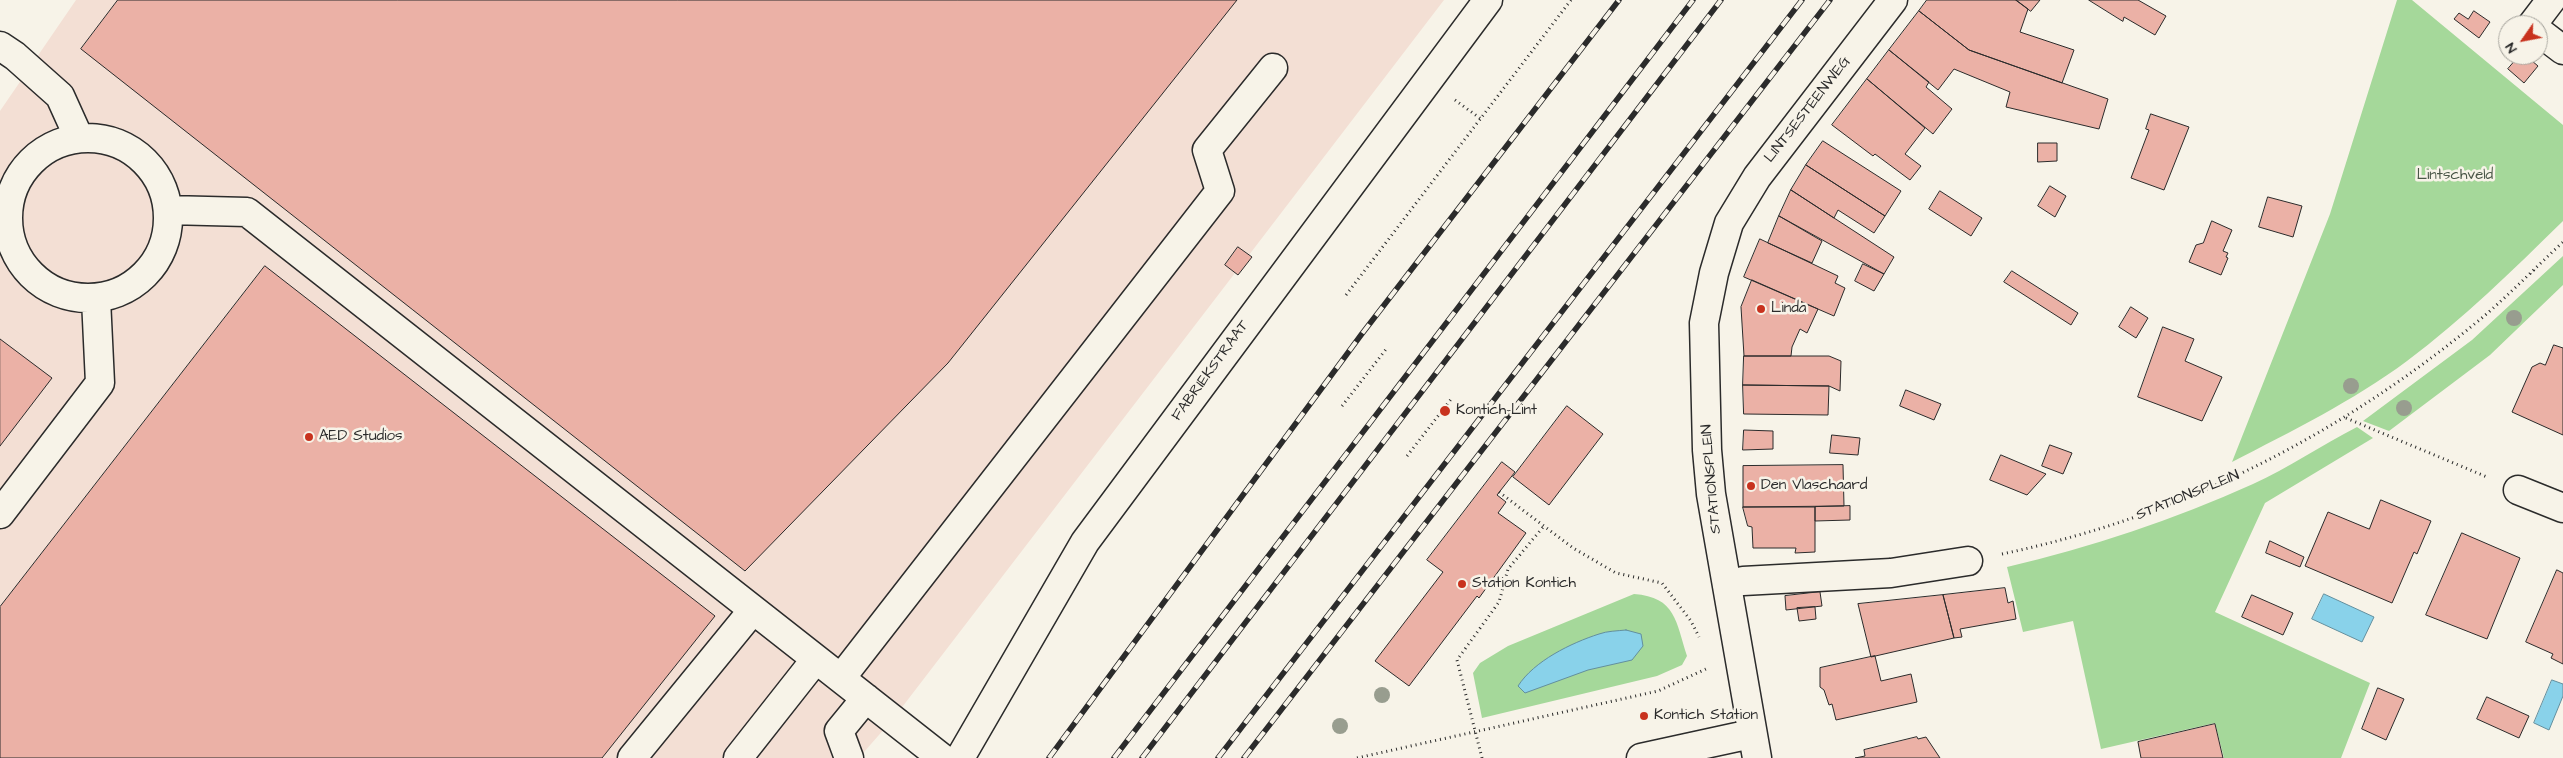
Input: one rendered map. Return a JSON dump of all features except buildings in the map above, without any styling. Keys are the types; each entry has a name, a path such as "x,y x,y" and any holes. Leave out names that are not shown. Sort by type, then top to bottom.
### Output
{"street":[{"name":"FABRIEKSTRAAT","path":"960,758 1085,542 1488,0"},
{"name":"LINTSESTEENWEG","path":"1728,223 1757,177 1893,0"},
{"path":"2540,15 2551,0"},
{"path":"2548,39 2563,50"},
{"path":"0,46 15,56 60,96 79,138"},
{"path":"841,678 1220,191 1207,150 1273,68"},
{"path":"79,138 110,141 138,156 158,180 168,210 165,241 150,269 126,289 96,299 65,296 37,281 17,257 4,228 10,196 25,168 49,148 79,138"},
{"path":"168,210 247,212 942,758"},
{"name":"STATIONSPLEIN","path":"1641,758 1754,746 1711,494 1707,450 1704,332 1714,272 1728,223"},
{"path":"0,514 100,383 96,299"},
{"path":"2518,490 2563,508"},
{"path":"1743,581 1891,573 1968,561"},
{"path":"632,758 753,610"},
{"path":"738,758 816,659"},
{"path":"849,758 839,731 866,698"}],"path":[{"path":"1346,294 1571,0"},
{"name":"STATIONSPLEIN","path":"1968,561 2113,526 2194,496 2269,461 2346,418 2402,380 2483,316 2563,242"},
{"path":"1342,406 1387,348"},
{"path":"1407,456 1452,398"},
{"path":"2346,418 2518,490"},
{"path":"1499,492 1573,548 1616,573 1662,584 1691,621 1700,639"},
{"path":"1482,758 1457,660 1499,602 1508,569 1544,526"},
{"path":"1356,758 1658,691 1712,666 1736,646"}],"shaded area":[{"path":"76,0 1444,0 1249,255 1238,248 1225,265 1235,273 893,719 864,752 864,758 0,758 0,111"}],"green space":[{"name":"Lintschveld","path":"2397,0 2412,0 2563,125 2563,221 2468,311 2407,361 2344,402 2232,462 2330,214"},
{"path":"2563,256 2563,285 2490,355 2389,431 2363,421 2472,340"},
{"path":"2357,427 2373,438 2265,503 2215,612 2370,683 2341,758 2224,758 2215,723 2101,749 2073,621 2023,632 2007,567 2070,551 2132,532 2223,497 2266,478"},
{"path":"1634,594 1658,600 1672,613 1687,656 1682,665 1657,676 1482,718 1473,673 1480,663 1508,646"}],"water":[{"path":"2324,594 2374,617 2362,642 2312,619"},
{"path":"1626,630 1641,634 1643,646 1632,660 1588,670 1525,693 1518,686 1533,669 1565,648 1602,633"},
{"path":"2552,680 2563,684 2563,696 2549,730 2534,723"}],"railway":[{"path":"1049,758 1361,335 1619,0"},
{"path":"1114,758 1693,0"},
{"path":"1142,758 1721,0"},
{"path":"1218,758 1802,0"},
{"path":"1244,758 1830,0"}],"place":[{"name":"Linda","path":"1761,309"},
{"name":"Kontich-Lint","path":"1445,411"},
{"name":"AED Studios","path":"309,437"},
{"name":"Den Vlaschaard","path":"1751,486"},
{"name":"Station Kontich","path":"1462,584"},
{"name":"Kontich Station","path":"1644,716"}]}
